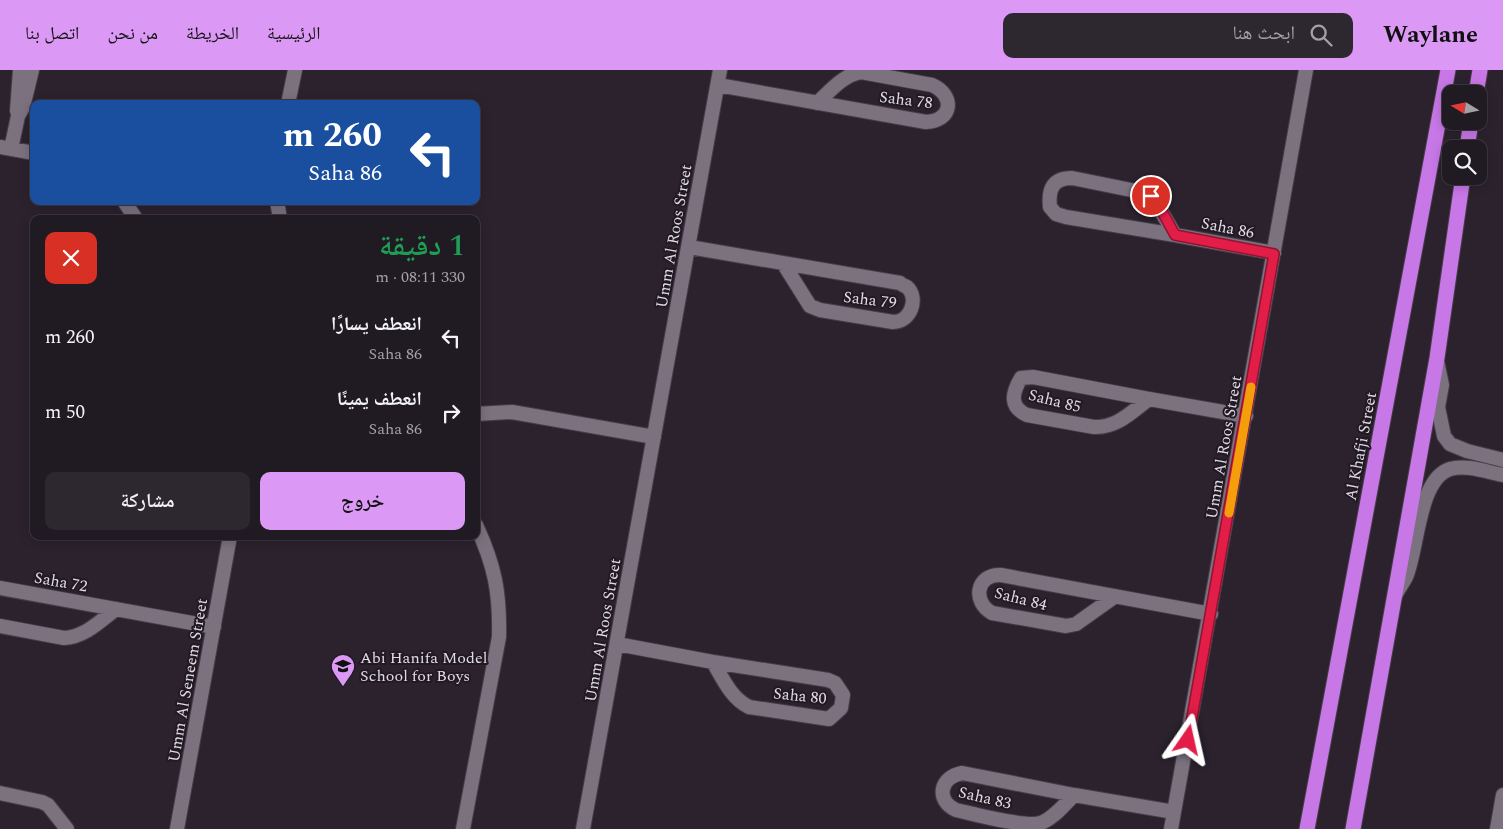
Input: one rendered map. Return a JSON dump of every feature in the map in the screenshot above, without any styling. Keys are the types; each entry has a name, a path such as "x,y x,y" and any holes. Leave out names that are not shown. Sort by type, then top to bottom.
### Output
{"highway":[{"name":"Al Khafji Street","path":"1307,829 1448,70"},
{"path":"1478,85 1480,70"},
{"path":"1353,829 1396,594 1436,358 1462,185"}],"street":[{"path":"18,116 16,105 20,70"},
{"path":"30,152 6,148 23,107 32,70"},
{"name":"Umm Al Roos Street","path":"583,829 720,70"},
{"name":"Umm Al Roos Street","path":"1171,829 1246,416 1306,70"},
{"path":"288,100 290,71"},
{"name":"Saha 78","path":"718,85 817,103 926,122 935,122 942,119 948,104 946,96 940,88 932,85 861,72 845,78 817,103"},
{"name":"Saha 86","path":"1175,235 1154,199 1146,193 1072,178 1063,178 1055,182 1051,190 1050,207 1056,214 1066,218 1175,235 1274,254"},
{"name":"Saha 79","path":"689,248 783,263 900,284 907,287 911,293 910,311 907,318 900,322 893,322 820,310 810,306 783,263"},
{"path":"1436,358 1442,385 1438,413 1444,436 1450,444 1503,460"},
{"name":"Saha 85","path":"1149,399 1114,425 1106,428 1027,415 1019,411 1014,405 1016,388 1021,378 1033,377 1246,416"},
{"path":"480,421 495,412"},
{"path":"480,414 512,412 654,437"},
{"path":"1396,594 1406,577 1432,482 1438,475 1449,469 1463,467 1503,475"},
{"path":"464,829 494,669 499,620 497,583 480,535"},
{"name":"Umm Al Seneem Street","path":"177,829 229,540"},
{"name":"Saha 84","path":"1114,597 1076,624 1066,626 992,613 980,603 982,585 985,578 992,575 1210,614"},
{"name":"Saha 72","path":"0,588 214,627"},
{"path":"0,626 64,638 74,638 83,634 116,609"},
{"name":"Saha 80","path":"617,644 713,662 828,680 836,683 843,695 841,708 829,719 749,707 739,702 734,696 713,662"},
{"name":"Saha 83","path":"1074,795 1051,817 1040,823 1026,824 956,810 947,806 943,799 943,790 945,783 950,778 962,773 1174,812"},
{"path":"0,793 48,805 67,829"},
{"path":"1497,829 1503,794"}],"slow traffic":[{"path":"1229,513 1251,387"}],"place":[{"name":"Abi Hanifa Model School for Boys","path":"343,687"}],"route":[{"path":"1151,196 1158,204 1175,235 1274,254 1188,740"}]}
